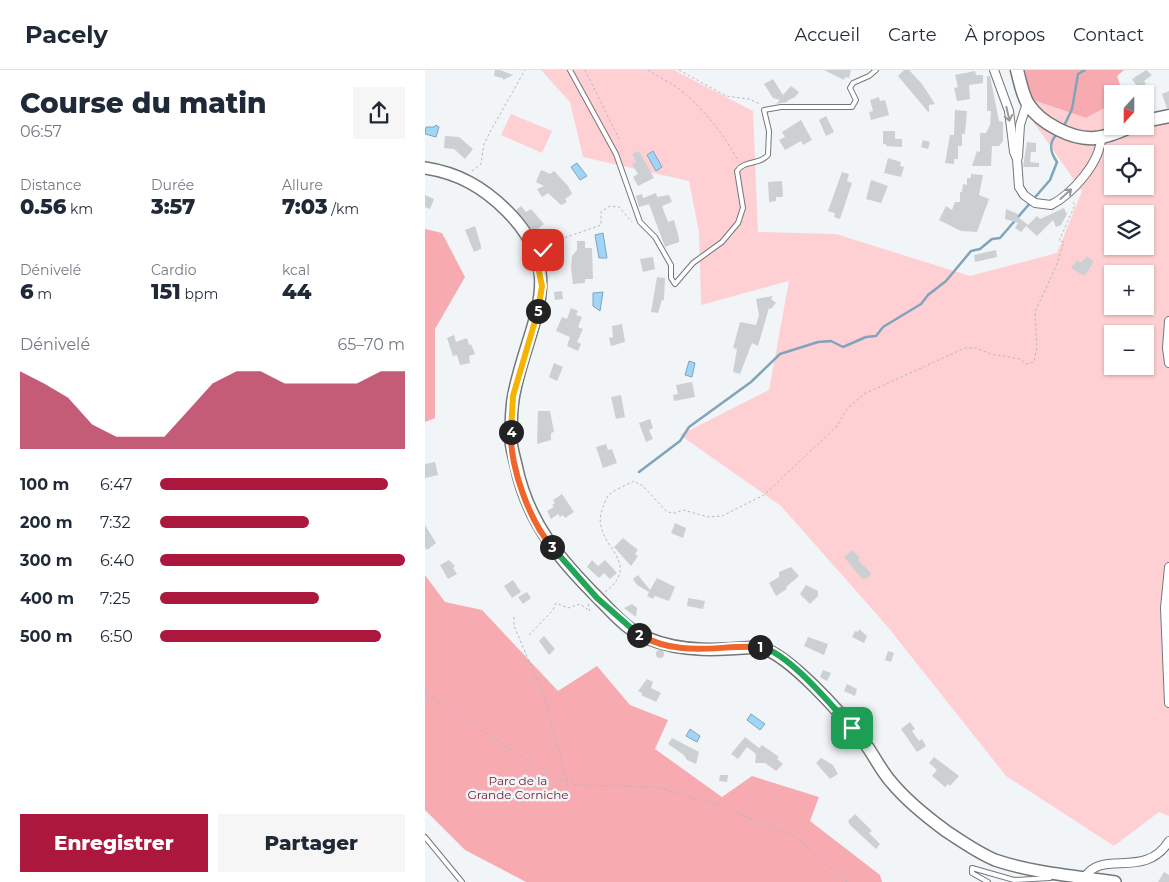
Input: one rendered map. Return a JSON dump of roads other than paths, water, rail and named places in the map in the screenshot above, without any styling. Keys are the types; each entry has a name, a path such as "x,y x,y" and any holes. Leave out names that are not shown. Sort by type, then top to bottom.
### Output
{"main road":[{"path":"1017,70 1031,108 1060,129 1086,138 1107,135"},
{"path":"1154,120 1169,116"},
{"path":"425,168 465,179 492,196 514,218 535,252 542,286 539,309 513,396 511,441 523,492 532,517 545,538 597,598 635,632 661,644 703,650 758,646 768,648 778,654 817,690 864,742 891,782 945,830 994,859 1085,878 1115,882"}],"street":[{"path":"994,70 1009,111 1014,152 1017,159"},
{"path":"1031,108 1020,125 1017,159 1019,187 1035,203 1047,206 1060,200 1082,178 1098,152 1101,137"},
{"path":"1169,321 1167,348 1169,363"},
{"path":"1169,567 1165,608 1169,704"},
{"path":"1085,878 1090,869 1099,865 1143,862 1163,852 1169,841"}],"lane":[{"path":"570,70 616,154 640,222 659,244 671,265 672,282 677,283 690,266 722,242 739,223 743,208 736,175 742,166 762,161 768,155 769,131 763,111 768,108 853,106 856,100 850,88 853,83 869,76 876,70"},
{"path":"425,837 462,882"},
{"path":"988,882 972,873 973,868 1014,880 1050,878 1061,873"}],"water":[{"path":"436,125 439,127 436,137 425,134 426,127 434,127"},
{"path":"653,151 662,167 656,171 647,155"},
{"path":"577,163 587,176 580,180 571,167"},
{"path":"603,233 607,258 599,258 595,235"},
{"path":"603,292 600,311 593,306 593,293"},
{"path":"689,361 695,363 692,377 685,375"},
{"path":"751,714 765,724 760,730 747,720"},
{"path":"690,729 700,736 697,742 686,736"}],"waterway":[{"path":"1064,126 1072,109 1078,74 1085,70"},
{"path":"639,472 680,441 689,427 751,382 780,354 818,342 831,341 843,347 866,337 876,336 883,327 921,304 928,295 946,281 971,251 980,249 992,239 1000,238 1050,180 1057,162 1053,155 1051,144 1057,134"}],"park label":[{"name":"Parc de la Grande Corniche","path":"518,788"}]}
